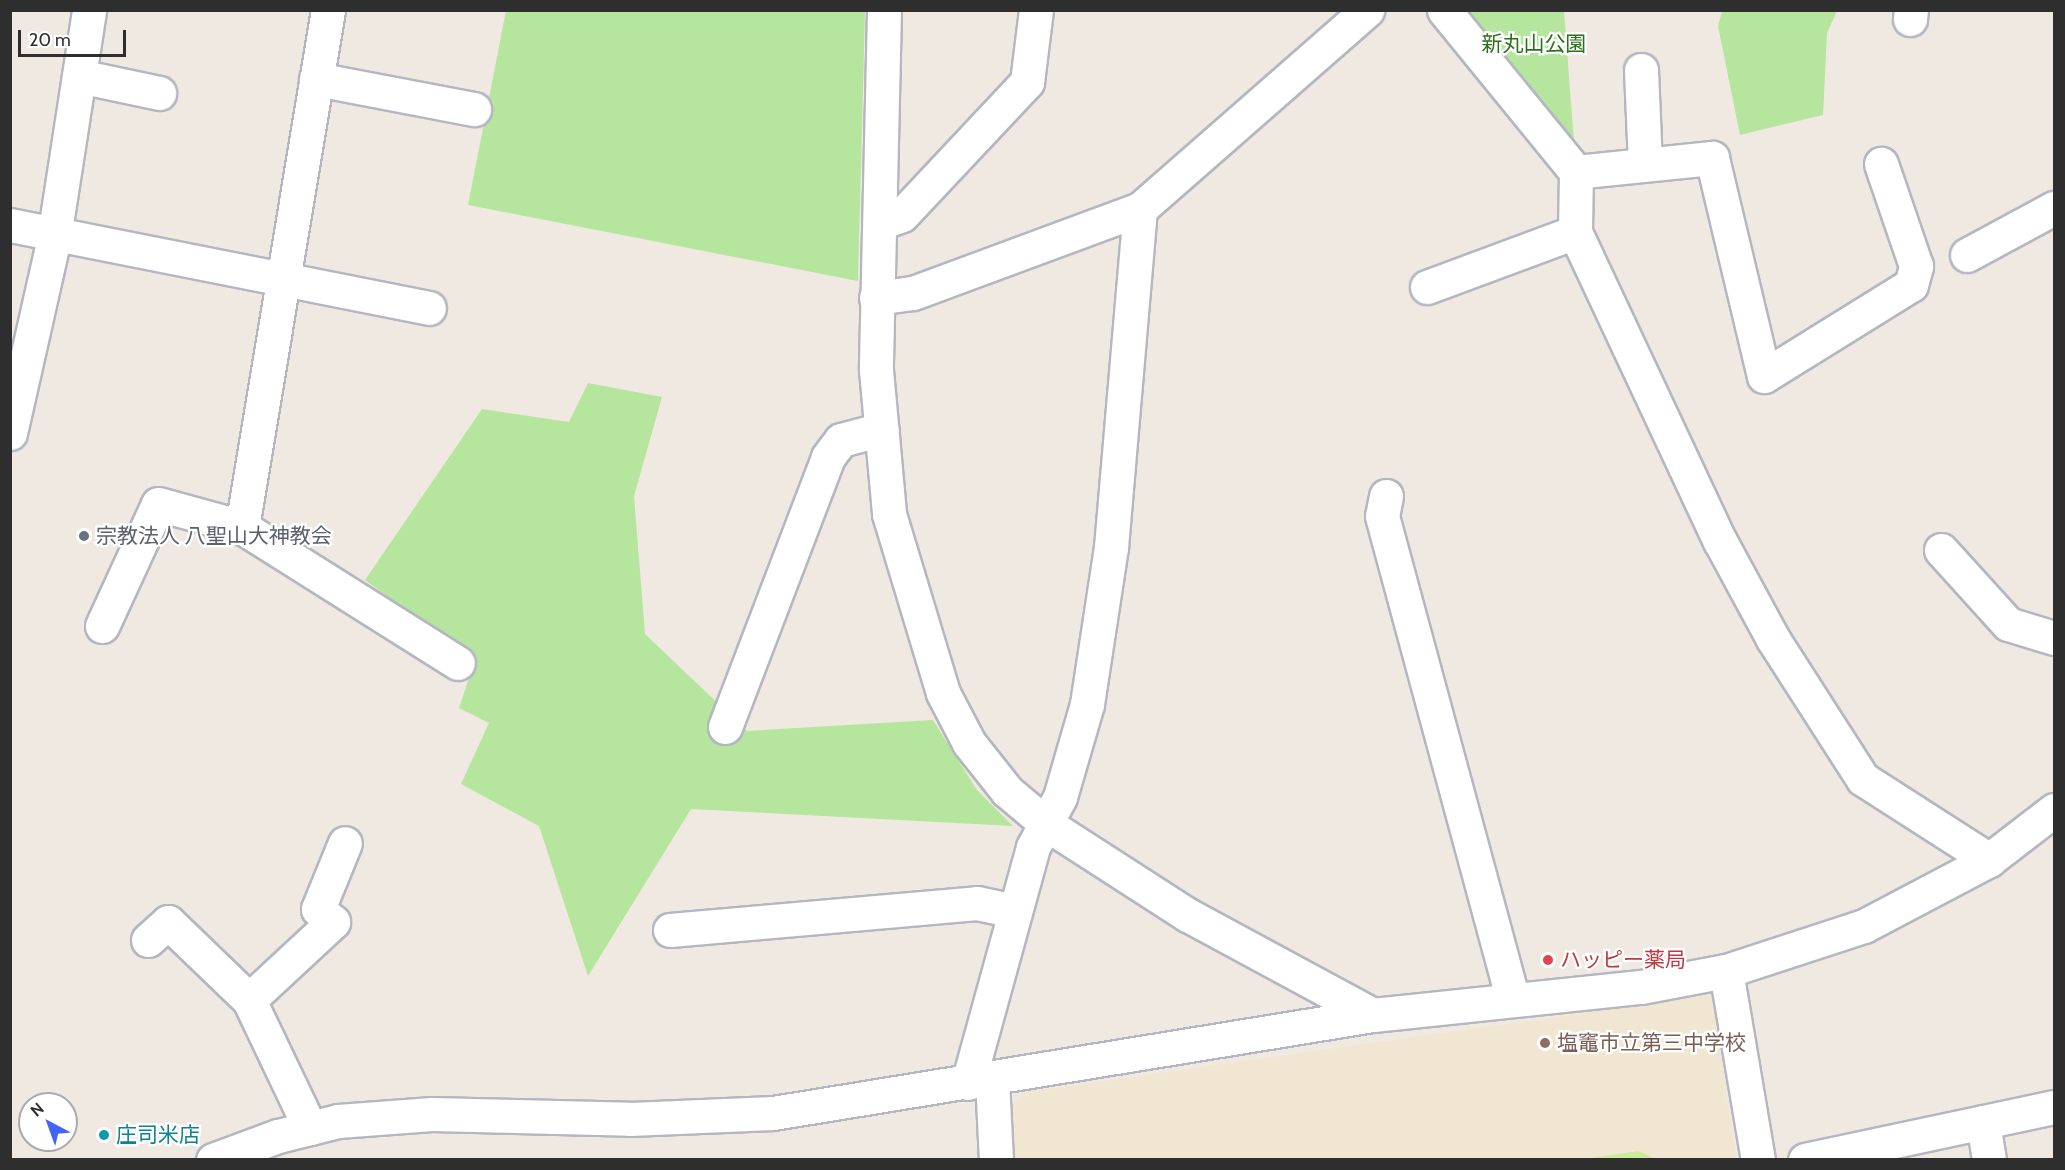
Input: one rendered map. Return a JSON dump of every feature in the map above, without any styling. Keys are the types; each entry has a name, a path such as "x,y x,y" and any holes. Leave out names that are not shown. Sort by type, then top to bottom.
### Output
{"street":[{"path":"10,433 54,237 89,10"},
{"path":"242,527 281,277 328,10"},
{"path":"884,10 876,369 889,514 943,693 969,743 1007,791 1045,823 1188,915 1373,1015"},
{"path":"880,223 902,215 1028,82 1036,10"},
{"path":"876,298 913,293 1140,209 1366,10"},
{"path":"1444,10 1576,172 1575,232 1720,541 1773,639 1863,779 1989,860"},
{"path":"1641,70 1645,164"},
{"path":"79,76 159,93"},
{"path":"316,79 474,109"},
{"path":"1576,172 1712,158 1764,376 1911,285 1916,266 1881,164"},
{"path":"1967,255 2055,208"},
{"path":"996,1160 980,1081 1015,911 1033,847 1073,761 1087,704 1106,581 1140,209"},
{"path":"10,225 54,237 281,277 429,308"},
{"path":"1427,287 1575,232"},
{"path":"725,727 828,457 841,440 882,429"},
{"path":"1386,495 1382,516 1513,1000"},
{"path":"102,626 158,504 242,527 458,663"},
{"path":"1941,550 2008,624 2055,638"},
{"path":"213,1160 338,1121 432,1114 630,1119 773,1113 1373,1015 1641,987 1726,971 1864,926 1989,860 2055,810"},
{"path":"249,1000 333,922 318,909 345,843"},
{"path":"670,930 977,903 1015,911"},
{"path":"148,940 168,922 249,1000 310,1128"},
{"path":"1726,971 1758,1160"},
{"path":"1805,1160 2055,1107"},
{"path":"1983,1122 1989,1160"}],"shaded area":[{"name":"塩竈市立第三中学校","path":"1712,995 1736,1159 1013,1159 1010,1108 1026,1092"}],"green space":[{"path":"506,11 865,11 858,281 468,205"},
{"name":"新丸山公園","path":"1463,11 1564,11 1574,142"},
{"path":"1722,11 1837,11 1827,33 1823,115 1740,135 1718,26"},
{"path":"588,383 662,397 634,496 645,634 747,731 933,720 977,790 1013,826 691,809 588,976 539,826 461,784 489,723 459,708 475,660 365,580 482,409 569,422"},
{"path":"1638,1151 1655,1159 1586,1159"}],"place":[{"name":"宗教法人 八聖山大神教会","path":"84,536"},
{"name":"ハッピー薬局","path":"1548,960"},
{"name":"塩竈市立第三中学校","path":"1545,1043"},
{"name":"庄司米店","path":"104,1135"}]}
